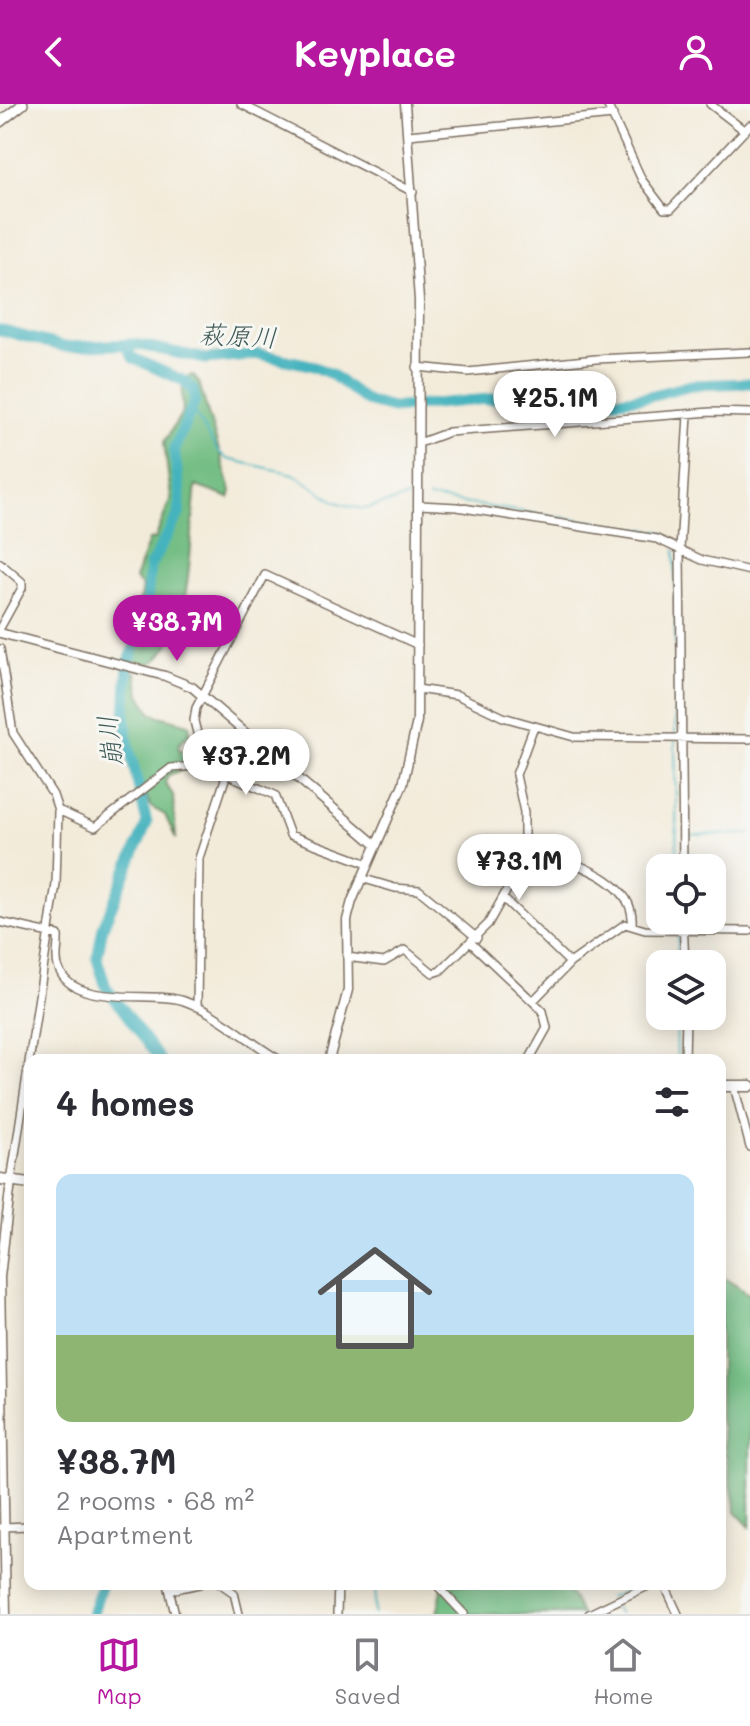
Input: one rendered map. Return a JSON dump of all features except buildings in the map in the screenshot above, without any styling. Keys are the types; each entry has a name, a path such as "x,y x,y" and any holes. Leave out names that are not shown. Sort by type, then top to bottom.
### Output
{"main road":[{"path":"0,122 23,104"},
{"path":"726,1086 750,1086"}],"street":[{"path":"241,104 413,192"},
{"path":"331,1054 347,999 347,920 361,878 411,762 417,689 419,300 405,104"},
{"path":"607,104 642,180 664,209 671,209 748,128 710,104"},
{"path":"408,135 613,115"},
{"path":"417,370 468,372 610,358 750,352"},
{"path":"419,443 449,432 750,413"},
{"path":"682,854 677,739 676,548 688,415"},
{"path":"419,505 457,507 630,534 676,548 702,560 750,571"},
{"path":"0,563 22,582 22,588 0,630 179,681 203,694 376,845"},
{"path":"205,765 194,721 203,694 265,575 418,645"},
{"path":"0,649 13,733 53,795 58,810 57,868 27,1054"},
{"path":"417,689 469,699 503,717 574,737 750,739"},
{"path":"534,726 516,775 524,812 524,840 531,847 616,885 633,914 632,924"},
{"path":"58,810 95,827 171,768 205,765 275,795 290,835 368,864"},
{"path":"197,1007 199,858 227,773"},
{"path":"347,957 384,962 405,950 433,973 474,940 503,898 531,847"},
{"path":"361,878 395,888 419,890 474,940 543,1011 547,1028 532,1054"},
{"path":"503,898 570,963"},
{"path":"0,922 58,935 57,964 62,975 104,997 165,997 197,1007 271,1054"},
{"path":"533,1001 570,963 625,924 646,930"},
{"path":"726,931 750,931"},
{"path":"685,1054 686,1030"},
{"path":"6,1614 2,1527 0,1277 5,1180 24,1070"},
{"path":"734,1086 750,1147"},
{"path":"2,1527 24,1526"},
{"path":"170,1590 175,1614"},
{"path":"230,1590 234,1593 239,1614"},
{"path":"337,1614 338,1590"},
{"path":"442,1590 464,1614"},
{"path":"589,1614 639,1590"},
{"path":"667,1590 678,1614"}],"green space":[{"path":"193,375 199,383 231,491 229,498 196,486 183,607 176,630 151,664 126,659 135,631 142,586 135,579 149,540 155,539 171,498 164,442 183,411 182,392 187,377"},
{"path":"125,669 136,672 140,694 152,714 189,724 190,733 179,744 179,750 195,753 198,764 168,775 165,783 173,795 176,839 165,815 151,807 134,768 128,737"},
{"path":"726,1279 750,1295 750,1527 736,1512 726,1454"},
{"path":"442,1590 568,1590 581,1614 437,1614"}],"waterway":[{"name":"萩原川","path":"0,330 65,347 135,344 206,359 259,354 310,365 331,374 366,401 392,408 499,398 598,402 646,397 691,385 750,383"},
{"name":"崩川","path":"126,345 133,358 184,381 193,390 195,401 174,449 180,493 179,514 150,566 146,613 128,665 127,738 147,823 103,927 97,959 106,987 156,1054"},
{"path":"192,409 217,450 227,459 294,474 336,502 353,507 364,509 410,497"},
{"path":"428,498 662,532 675,543"},
{"path":"675,549 675,735"},
{"path":"675,741 677,854"},
{"path":"687,835 750,834"},
{"path":"677,950 678,934"},
{"path":"676,1030 677,1054"},
{"name":"崩川","path":"92,1614 100,1590"},
{"path":"374,1614 376,1590"},
{"path":"609,1598 627,1590"},
{"path":"613,1605 619,1614"}]}
